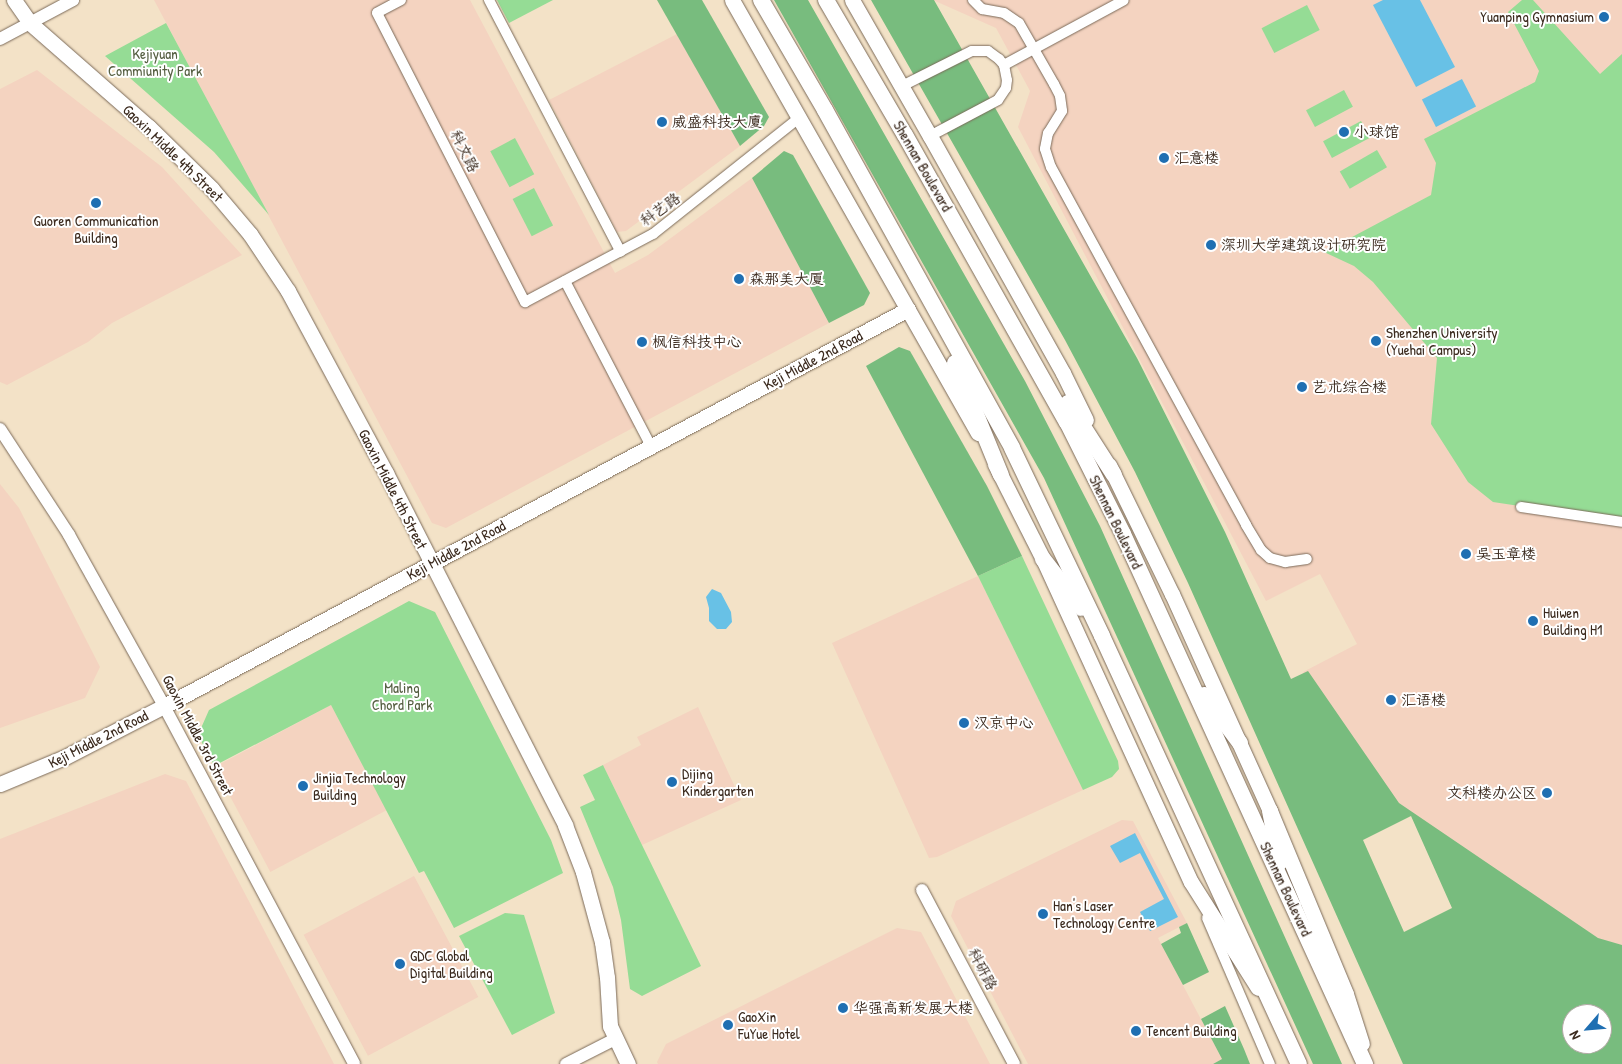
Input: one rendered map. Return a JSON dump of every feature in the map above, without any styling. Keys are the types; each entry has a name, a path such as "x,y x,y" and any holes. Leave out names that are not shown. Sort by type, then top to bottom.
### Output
{"main road":[{"name":"Gaoxin Middle 4th Street","path":"14,0 30,23 176,152 212,188 250,234 288,291 432,563 565,825 583,872 602,942 607,977 608,1015 614,1039 628,1064"},
{"path":"732,0 1001,475 1043,559 1191,882 1281,1025"},
{"path":"761,0 923,285 1012,448 1102,636 1297,1062"},
{"name":"Shennan Boulevard","path":"826,0 984,273 1071,430 1123,534 1367,1064"},
{"path":"852,0 1063,374 1172,594 1270,811 1346,994 1367,1064"},
{"path":"984,273 1114,475"},
{"path":"923,285 1001,475"},
{"name":"Keji Middle 2nd Road","path":"0,784 65,757 164,706 908,309"},
{"path":"1043,559 1102,636"},
{"path":"1183,666 1240,743"},
{"path":"1270,811 1285,888"}],"street":[{"path":"0,39 73,0"},
{"name":"科文路","path":"401,0 377,13 525,302"},
{"path":"489,0 621,252"},
{"path":"973,0 982,9 1012,17 1019,23 1035,48 1060,96 1062,111 1048,133 1045,149 1051,167 1262,550 1270,558 1285,562 1307,559"},
{"path":"1004,65 1124,0"},
{"path":"902,86 972,51 988,51 999,58 1004,65 1007,72 1006,88 998,100 930,136"},
{"name":"科艺路","path":"525,302 653,234 729,176 799,118"},
{"path":"564,281 651,446"},
{"name":"Gaoxin Middle 3rd Street","path":"0,429 55,511 164,706 354,1064"},
{"path":"1521,506 1622,522"},
{"path":"1191,882 1270,1064"},
{"name":"科研路","path":"922,890 1014,1064"},
{"path":"566,1064 614,1039"}],"shaded area":[{"path":"154,0 470,0 615,273 648,255 752,178 829,323 446,528 432,523"},
{"name":"Shenzhen University (Yuehai Campus)","path":"933,0 1622,0 1622,954 1407,811 1348,758 1303,672 1357,644 1320,574 1266,601 1018,127 1030,91 996,28"},
{"path":"677,34 740,146 626,231 617,232 549,100"},
{"name":"Guoren Communication Building","path":"37,70 162,167 242,255 112,323 88,342 7,385 0,382 0,89"},
{"path":"0,484 19,508 100,667 85,698 0,728"},
{"path":"978,576 1083,790 937,857 929,858 832,643"},
{"name":"Jinjia Technology Building","path":"331,705 387,810 270,872 214,767"},
{"name":"Dijing Kindergarten","path":"698,707 741,800 642,845 603,765 641,745 637,737"},
{"path":"165,774 186,781 334,1064 0,1064 0,839"},
{"path":"1122,820 1133,821 1187,923 1158,938 1222,1059 1213,1064 1028,1064 951,916 956,901"},
{"name":"GDC Global Digital Building","path":"414,876 478,997 368,1056 304,935"},
{"path":"897,928 921,932 990,1064 658,1064 657,1062 666,1044"}],"green space":[{"path":"497,0 553,0 509,23"},
{"path":"657,0 702,0 769,117 764,126 740,146"},
{"path":"774,0 808,0 1025,381 1100,526 1342,1064 1313,1064 1044,478"},
{"path":"871,0 934,0 1137,358 1225,532 1291,679 1308,671 1399,803 1598,938 1622,945 1622,1064 1403,1064 1188,583 1135,472 1065,340","holes":["1411,816 1452,908 1404,932 1363,840"]},
{"path":"1522,0 1533,0 1600,74 1622,54 1622,522 1493,502 1468,482 1431,424 1437,358 1373,282 1354,266 1324,252 1431,195 1436,163 1424,139 1535,82 1539,71 1508,12"},
{"path":"1307,5 1320,30 1274,53 1262,28"},
{"name":"Kejiyuan Commiunity Park","path":"166,23 269,215 214,152 105,56"},
{"path":"1344,90 1353,107 1315,127 1306,110"},
{"path":"1361,121 1370,138 1332,158 1323,141"},
{"path":"515,138 534,174 510,187 490,151"},
{"path":"1377,150 1387,167 1350,189 1340,172"},
{"path":"784,151 793,155 870,293 864,305 829,323 752,178"},
{"path":"534,188 553,225 532,236 513,199"},
{"path":"899,347 910,351 987,486 1022,556 978,576 866,366"},
{"path":"1022,556 1118,761 1119,769 1112,777 1083,790 978,576"},
{"name":"Maling Chord Park","path":"409,601 435,612 551,840 563,873 454,928 424,871 419,873 331,705 214,766 198,735 209,710"},
{"path":"603,765 701,966 642,996 630,989 621,920 613,887 580,807 595,800 583,775"},
{"path":"505,913 524,915 555,1013 512,1035 459,936"},
{"path":"1187,923 1209,972 1183,985 1161,944 1181,933 1179,927"},
{"path":"1225,1006 1250,1064 1213,1064 1222,1059 1201,1019"}],"water":[{"path":"1383,0 1420,0 1455,67 1416,87 1373,5"},
{"path":"1462,79 1476,107 1436,127 1422,99"},
{"path":"712,589 721,593 731,612 732,622 726,629 717,629 709,621 709,608 706,597"},
{"path":"1135,833 1178,917 1150,931 1140,912 1164,899 1140,853 1120,863 1110,846"}],"place":[{"name":"Yuanping Gymnasium","path":"1604,17"},
{"name":"威盛科技大廈","path":"662,122"},
{"name":"小球馆","path":"1344,132"},
{"name":"汇意楼","path":"1164,158"},
{"name":"Guoren Communication Building","path":"96,203"},
{"name":"深圳大学建筑设计研究院","path":"1211,245"},
{"name":"森那美大厦","path":"739,279"},
{"name":"Shenzhen University (Yuehai Campus)","path":"1376,341"},
{"name":"枫信科技中心","path":"642,342"},
{"name":"艺术综合楼","path":"1302,387"},
{"name":"吴玉章楼","path":"1466,554"},
{"name":"Huiwen Building H1","path":"1533,621"},
{"name":"汇语楼","path":"1391,700"},
{"name":"汉京中心","path":"964,723"},
{"name":"Dijing Kindergarten","path":"672,782"},
{"name":"Jinjia Technology Building","path":"303,786"},
{"name":"文科楼办公区","path":"1547,793"},
{"name":"Han's Laser Technology Centre","path":"1043,914"},
{"name":"GDC Global Digital Building","path":"400,964"},
{"name":"华强高新发展大楼","path":"843,1008"},
{"name":"GaoXin FuYue Hotel","path":"728,1025"},
{"name":"Tencent Building","path":"1136,1031"}]}
